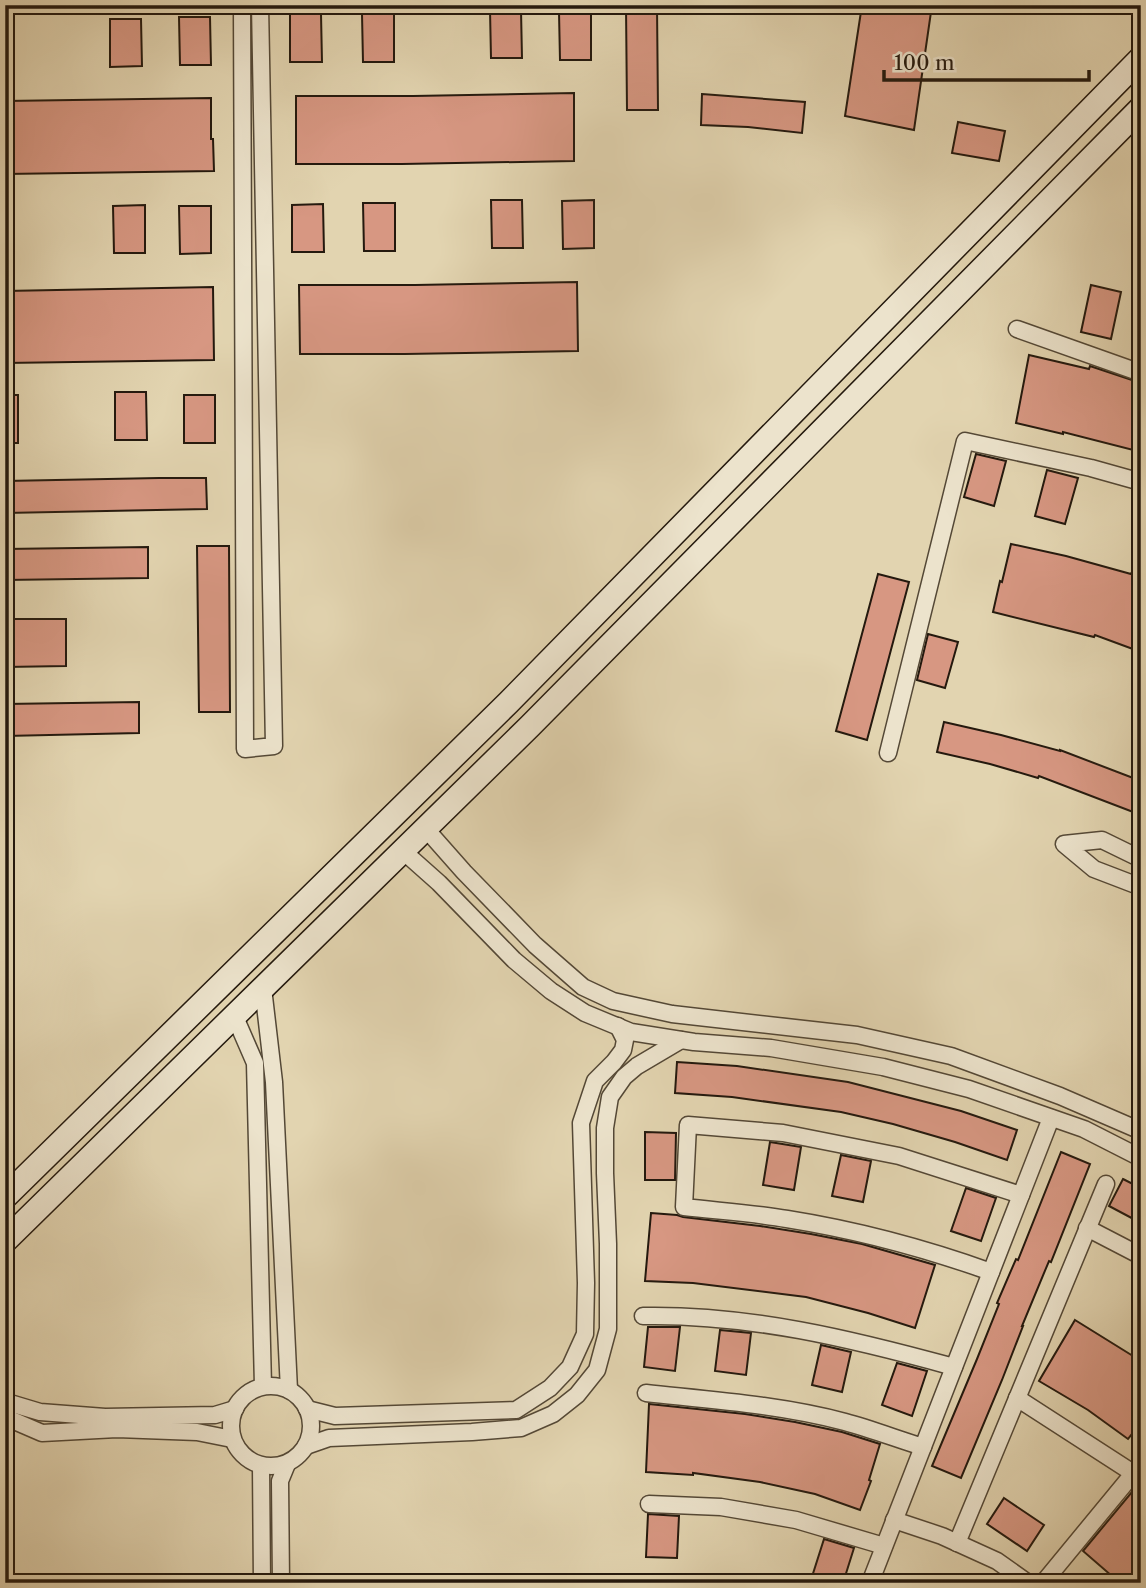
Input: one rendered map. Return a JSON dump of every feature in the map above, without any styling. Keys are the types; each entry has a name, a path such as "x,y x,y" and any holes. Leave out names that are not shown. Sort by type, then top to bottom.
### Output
{"main road":[{"path":"5,1197 508,703 1141,58"},
{"path":"5,1241 558,698 1141,107"}],"street":[{"path":"242,5 245,749 274,746 260,5"},
{"path":"1017,329 1141,373"},
{"path":"888,753 965,440 1141,482"},
{"path":"426,829 536,945 583,987 613,1001 672,1014 857,1035 951,1056 1060,1096 1141,1131"},
{"path":"1141,859 1102,841 1064,844 1094,869 1141,887"},
{"path":"402,851 439,883 532,976 585,1013 631,1032 681,1040 771,1048 883,1067 970,1089 1083,1129 1141,1158"},
{"path":"263,988 274,1082 289,1390"},
{"path":"235,1017 255,1063 263,1386"},
{"path":"307,1409 335,1416 516,1409 550,1388 570,1367 584,1334 586,1283 581,1123 595,1081 623,1050 625,1040 618,1026"},
{"path":"306,1446 329,1438 521,1428 553,1414 577,1395 597,1370 607,1329 605,1128 611,1097 624,1077 637,1066 681,1040"},
{"path":"870,1583 1051,1118"},
{"path":"991,1272 941,1254 885,1239 785,1218 684,1207 688,1125 783,1133 899,1156 1021,1195"},
{"path":"957,1543 1106,1184"},
{"path":"1087,1228 1141,1256"},
{"path":"643,1317 683,1315 794,1328 878,1346 954,1367"},
{"path":"263,1386 289,1390 307,1409 311,1421 311,1434 306,1446 298,1457 275,1467 261,1466 248,1460 238,1451 232,1439 230,1425 234,1409 250,1391 263,1386"},
{"path":"646,1393 805,1414 844,1422 923,1447"},
{"path":"1017,1398 1137,1468 1043,1583"},
{"path":"5,1400 40,1412 105,1417 215,1415 234,1409"},
{"path":"5,1418 42,1433 117,1429 197,1432 232,1439"},
{"path":"281,1583 280,1481 287,1464"},
{"path":"261,1466 262,1583"},
{"path":"649,1504 722,1507 796,1520 884,1546"},
{"path":"894,1520 942,1536 997,1561 1028,1583"}],"building":[{"path":"862,5 932,5 914,130 845,116"},
{"path":"626,6 657,6 658,110 627,110"},
{"path":"490,10 521,10 522,58 491,58"},
{"path":"559,12 591,12 591,60 560,60"},
{"path":"290,14 321,14 322,62 290,62"},
{"path":"362,14 394,14 394,62 363,62"},
{"path":"179,17 210,17 211,65 180,65"},
{"path":"110,19 141,19 142,66 110,67"},
{"path":"574,93 574,161 296,164 296,96"},
{"path":"702,94 805,102 802,133 701,125"},
{"path":"211,98 214,171 5,174 5,101"},
{"path":"958,122 1005,131 999,161 952,153"},
{"path":"491,200 522,200 523,248 492,248"},
{"path":"594,200 594,248 563,249 562,201"},
{"path":"363,203 395,203 395,251 364,251"},
{"path":"323,204 324,252 292,252 292,205"},
{"path":"145,205 145,253 114,253 113,206"},
{"path":"179,206 211,206 211,253 180,254"},
{"path":"577,282 578,351 300,354 299,285"},
{"path":"1091,285 1121,292 1111,339 1081,332"},
{"path":"213,287 214,360 5,363 5,291"},
{"path":"1029,355 1089,369 1090,366 1141,383 1141,452 1016,423"},
{"path":"115,392 146,392 147,440 115,440"},
{"path":"5,395 18,395 18,443 5,443"},
{"path":"184,395 215,395 215,443 184,443"},
{"path":"976,454 1006,461 994,506 964,497"},
{"path":"1047,470 1078,478 1065,524 1035,516"},
{"path":"206,478 207,509 5,513 5,481"},
{"path":"1011,544 1141,575 1141,652 1095,635 1094,637 993,612"},
{"path":"197,546 229,546 230,712 199,712"},
{"path":"148,547 148,578 5,580 5,549"},
{"path":"878,574 909,582 867,740 836,731"},
{"path":"5,619 66,619 66,666 5,667"},
{"path":"928,634 958,642 945,688 917,680"},
{"path":"139,702 139,733 5,736 5,704"},
{"path":"944,722 1060,750 1141,781 1141,815 1039,776 1038,778 937,752"},
{"path":"677,1062 737,1066 848,1082 961,1111 1017,1130 1007,1160 893,1124 841,1112 732,1097 675,1093"},
{"path":"645,1132 676,1133 675,1180 645,1180"},
{"path":"770,1142 801,1147 794,1190 763,1185"},
{"path":"1061,1152 1090,1164 961,1478 932,1466"},
{"path":"841,1155 871,1161 863,1202 832,1196"},
{"path":"1123,1179 1141,1188 1141,1223 1109,1206"},
{"path":"966,1188 996,1198 981,1241 951,1231"},
{"path":"651,1213 811,1234 862,1244 935,1265 915,1328 806,1297 693,1283 645,1281"},
{"path":"1075,1320 1141,1361 1141,1423 1128,1439 1088,1410 1039,1381"},
{"path":"648,1327 680,1327 675,1371 644,1367"},
{"path":"720,1330 751,1333 746,1375 715,1371"},
{"path":"821,1345 851,1352 842,1392 812,1385"},
{"path":"897,1363 927,1371 912,1416 882,1405"},
{"path":"649,1404 795,1422 880,1444 869,1480 871,1481 860,1510 815,1494 760,1482 693,1473 646,1472"},
{"path":"1141,1481 1141,1583 1120,1583 1083,1551"},
{"path":"1004,1498 1044,1525 1027,1551 987,1524"},
{"path":"648,1514 679,1516 677,1558 646,1557"},
{"path":"824,1539 854,1548 843,1583 810,1583"}]}
